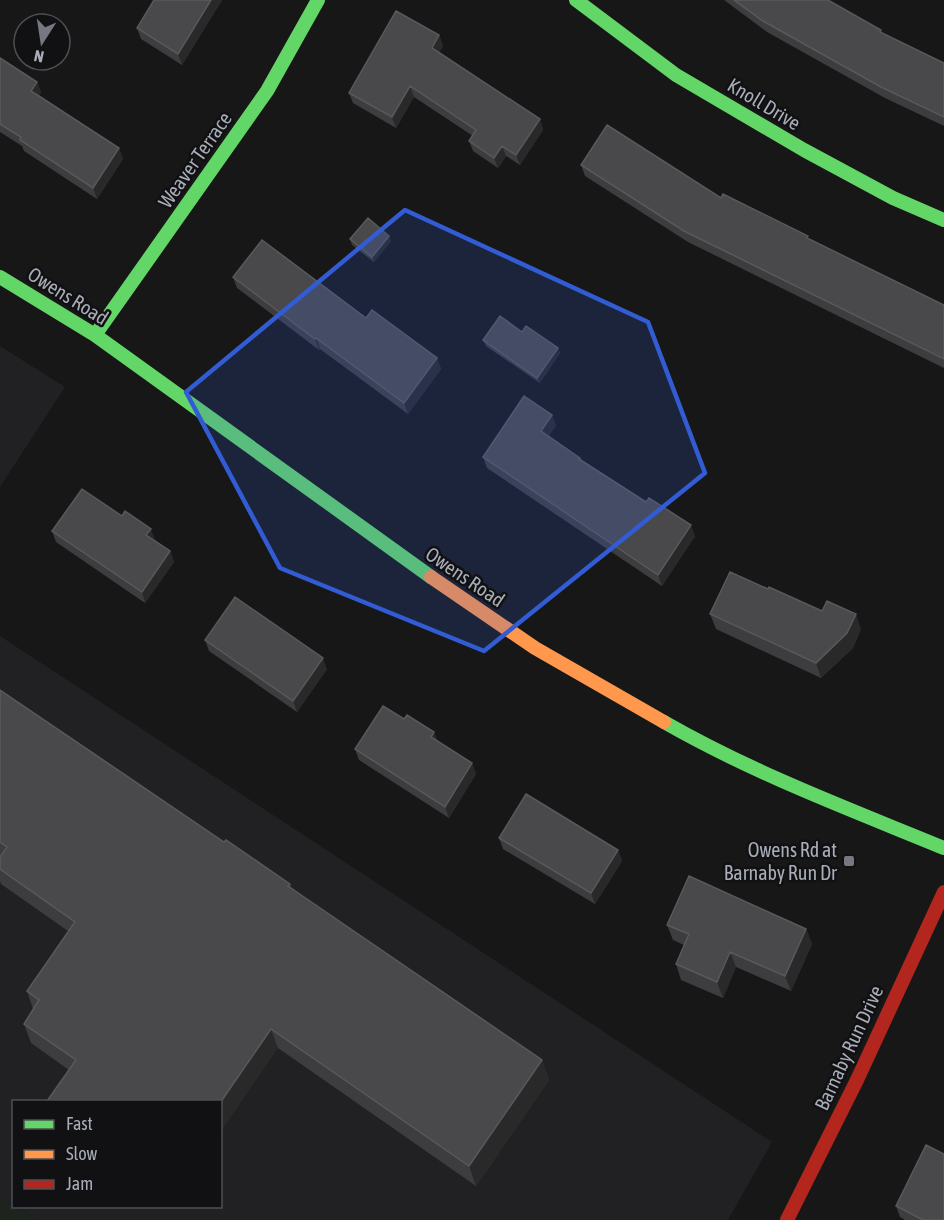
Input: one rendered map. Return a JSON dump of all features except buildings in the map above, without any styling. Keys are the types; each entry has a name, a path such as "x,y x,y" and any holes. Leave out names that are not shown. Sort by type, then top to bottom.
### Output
{"street":[{"name":"Weaver Terrace","path":"94,335 267,91 318,0"},
{"name":"Knoll Drive","path":"576,0 676,75 804,150 893,198 944,220"},
{"name":"Owens Road","path":"0,277 94,335 400,557 535,648 709,748 813,795 944,848"},
{"name":"Barnaby Run Drive","path":"787,1220 857,1080 944,892"}],"highlighted area":[{"path":"405,210 648,322 705,473 484,651 280,568 186,392"}],"shaded area":[{"path":"0,346 65,387 0,487"},
{"path":"0,636 772,1142 728,1220 37,1220 18,1208 222,1208 222,1100 12,1100 12,1204 0,1196"},
{"path":"0,1196 12,1205 12,1208 17,1208 37,1220 0,1220"}],"traffic: fast":[{"path":"95,335 267,91 318,0"},
{"path":"576,0 676,75 804,150 893,198 944,220"},
{"path":"0,277 95,335 431,577"},
{"path":"664,722 767,774 944,848"}],"traffic: slow":[{"path":"431,577 535,648 664,722"}],"traffic: jam":[{"path":"787,1220 857,1080 944,892"}],"place":[{"name":"Owens Rd at Barnaby Run Dr","path":"849,861"}]}
